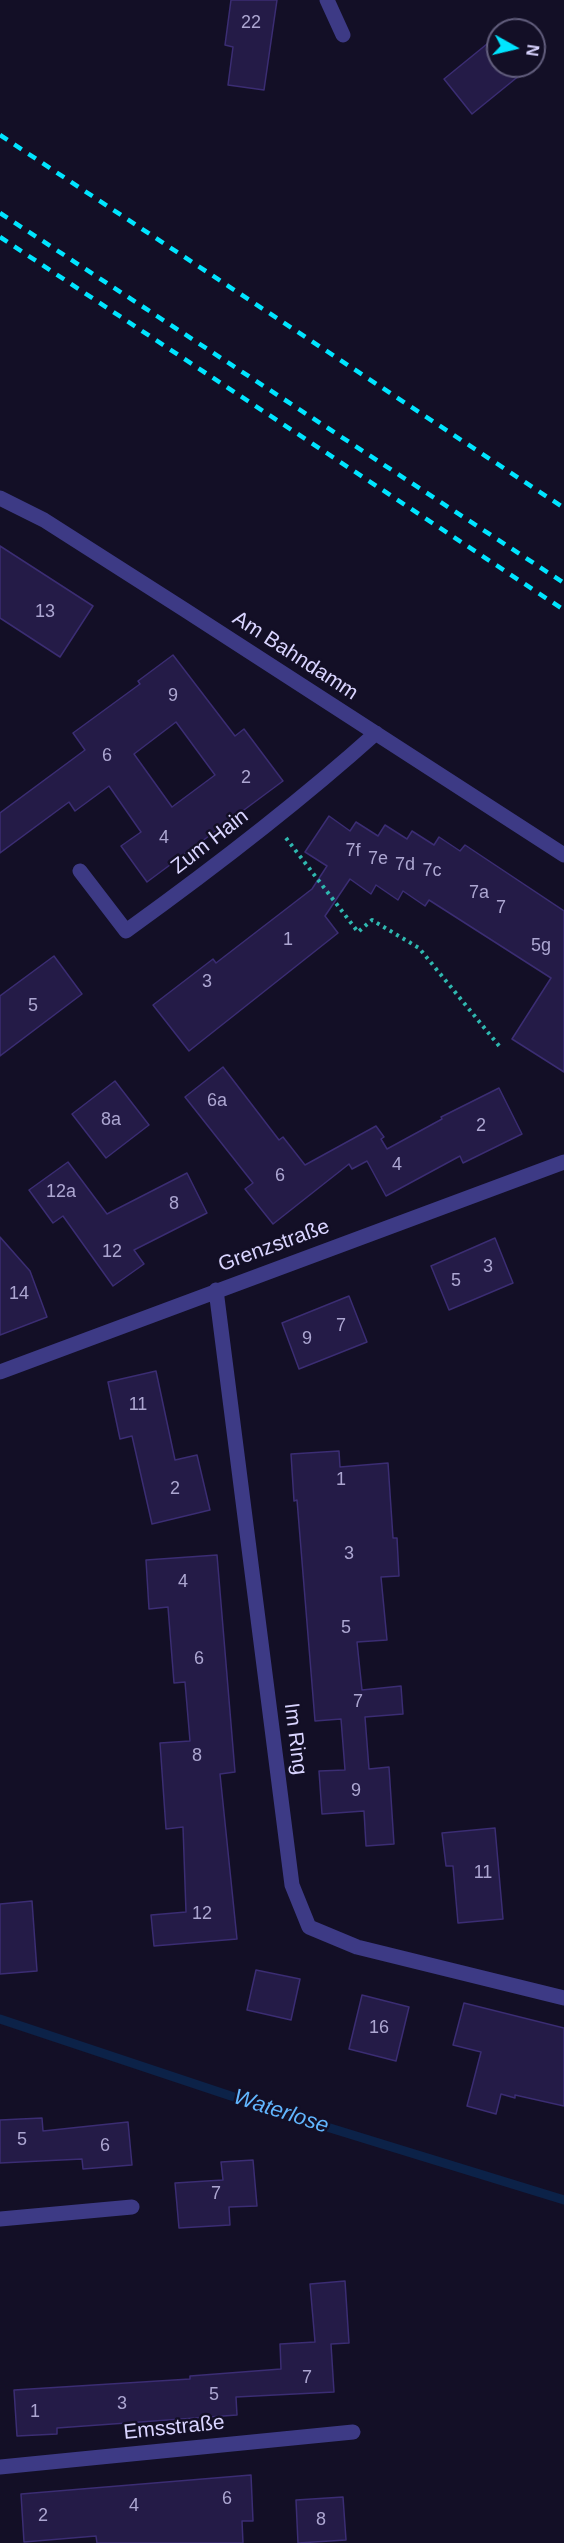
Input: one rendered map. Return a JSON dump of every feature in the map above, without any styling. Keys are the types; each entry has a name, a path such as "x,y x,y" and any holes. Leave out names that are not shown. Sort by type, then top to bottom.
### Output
{"street":[{"path":"327,0 343,35"},
{"name":"Am Bahndamm","path":"0,498 44,520 564,855"},
{"name":"Zum Hain","path":"80,871 126,931 187,887 323,780 376,733"},
{"name":"Grenzstraße","path":"0,1372 564,1162"},
{"name":"Im Ring","path":"216,1290 292,1885 309,1927 357,1947 564,1998"},
{"path":"0,2219 132,2207"},
{"name":"Emsstraße","path":"0,2467 353,2432"}],"path":[{"path":"272,820 358,932 372,920 419,948 500,1047"}],"building":[{"path":"231,0 277,0 264,90 228,85 233,47 225,45"},
{"path":"486,45 486,78 516,78 472,114 444,79"},
{"path":"0,546 93,606 60,657 0,618"},
{"path":"173,655 235,736 244,729 283,781 147,882 121,846 141,832 109,786 75,811 69,802 0,853 0,813 85,750 73,733 140,684 138,681","holes":["176,722 215,775 172,807 134,754"]},
{"path":"329,816 350,831 356,822 378,836 385,825 407,839 412,831 434,845 439,837 460,851 465,845 564,911 564,1072 512,1039 551,978 429,900 425,906 403,891 398,900 376,885 371,894 350,879 325,916 338,933 189,1051 153,1005 213,959 216,963 312,889 327,866 305,852"},
{"path":"54,956 82,994 0,1056 0,996"},
{"path":"223,1067 279,1140 283,1137 305,1165 376,1126 384,1137 381,1139 387,1149 442,1119 441,1117 499,1088 522,1134 463,1163 460,1156 386,1196 367,1161 352,1169 349,1164 273,1224 245,1189 253,1183 185,1097"},
{"path":"115,1081 149,1125 106,1158 72,1114"},
{"path":"68,1162 107,1214 187,1173 207,1213 134,1250 144,1264 113,1286 63,1216 53,1223 29,1190"},
{"path":"0,1237 30,1271 47,1317 0,1335"},
{"path":"495,1238 513,1283 449,1310 431,1266"},
{"path":"349,1296 367,1342 299,1369 282,1323"},
{"path":"156,1371 175,1460 197,1455 210,1510 152,1524 132,1436 120,1439 108,1382"},
{"path":"339,1451 340,1467 388,1463 393,1538 397,1538 399,1576 381,1577 387,1640 357,1642 362,1690 401,1686 403,1714 365,1717 369,1769 389,1767 394,1844 366,1846 364,1811 322,1814 319,1771 345,1770 341,1719 315,1721 297,1500 294,1501 291,1454"},
{"path":"217,1555 235,1772 220,1774 237,1939 154,1946 151,1915 186,1912 183,1827 166,1829 160,1743 190,1741 185,1682 174,1683 168,1607 149,1609 146,1560"},
{"path":"495,1828 503,1919 458,1923 453,1866 446,1866 442,1833"},
{"path":"32,1901 37,1971 0,1974 0,1904"},
{"path":"256,1970 300,1979 291,2020 247,2010"},
{"path":"362,1995 409,2007 396,2061 349,2049"},
{"path":"464,2003 564,2028 564,2106 501,2094 496,2114 467,2106 481,2052 453,2045"},
{"path":"42,2118 43,2131 128,2122 132,2165 83,2169 82,2159 0,2163 0,2120"},
{"path":"253,2160 257,2206 229,2207 230,2225 179,2228 175,2183 223,2180 221,2162"},
{"path":"345,2281 349,2343 331,2344 334,2392 236,2397 237,2415 57,2428 57,2434 17,2436 14,2390 190,2379 190,2376 281,2369 280,2344 315,2342 310,2284"},
{"path":"251,2475 253,2521 242,2521 243,2543 97,2543 96,2536 24,2542 21,2494"},
{"path":"343,2497 346,2540 298,2543 296,2500"}],"waterway":[{"name":"Waterlose","path":"0,2019 291,2116 564,2200"}],"railway":[{"path":"0,135 564,508"},
{"path":"0,213 564,583"},
{"path":"0,237 564,610"}]}
